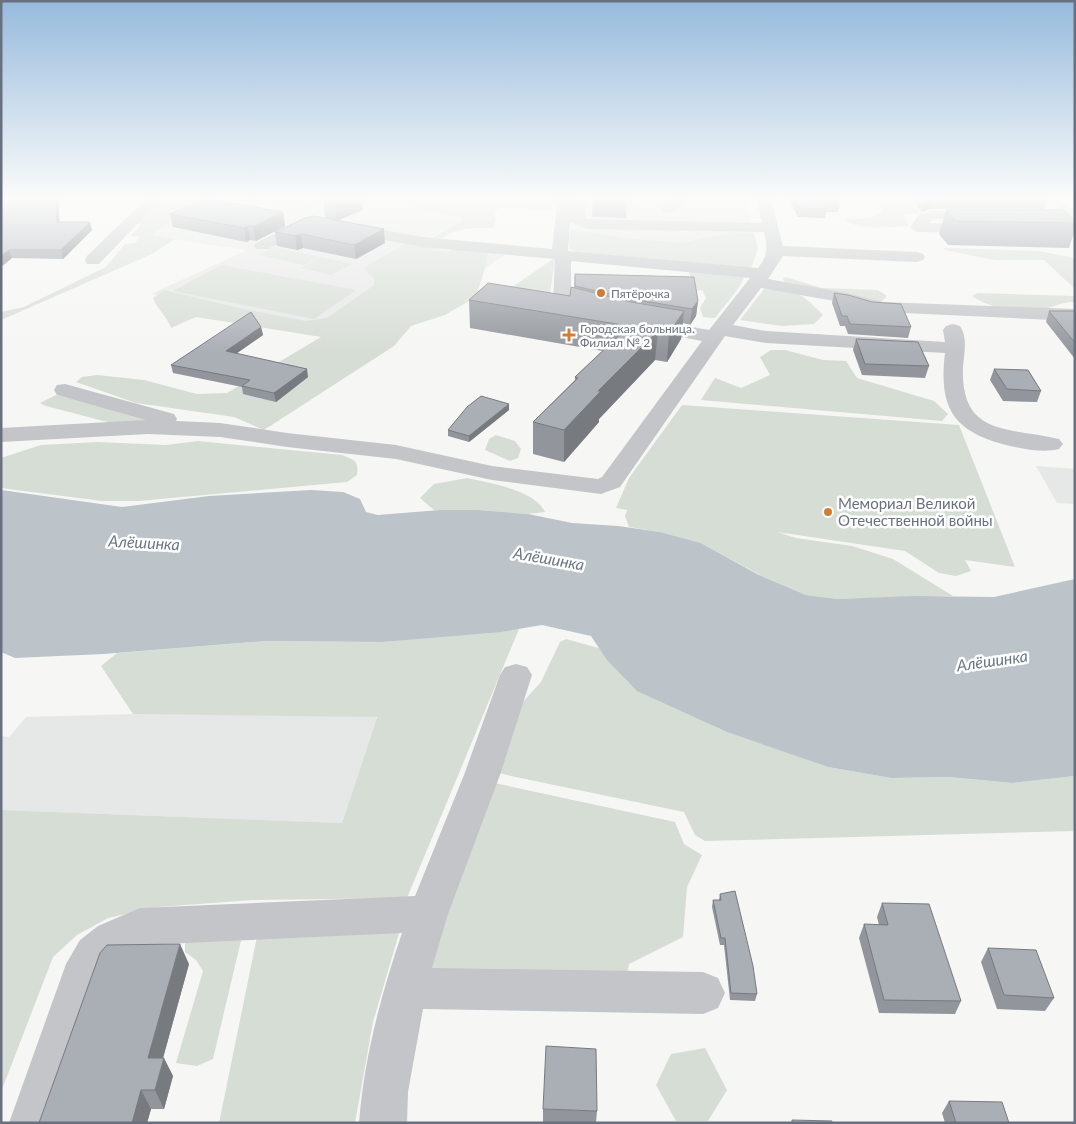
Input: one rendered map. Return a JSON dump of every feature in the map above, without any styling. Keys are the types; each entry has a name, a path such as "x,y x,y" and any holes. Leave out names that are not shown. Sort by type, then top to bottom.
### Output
{"street":[{"path":"93,260 104,249"},
{"path":"502,249 760,278 882,307 1075,315"},
{"path":"560,249 563,256 564,306 604,316"},
{"path":"1,435 148,427 191,428 396,452 492,473 601,488 611,482 717,333 773,260 776,251 917,258"},
{"path":"944,311 955,336 954,392 959,407 967,420 981,431 998,437 1051,444"},
{"path":"630,322 784,339 954,348"},
{"path":"66,390 191,428"},
{"path":"383,1123 385,1092 405,988 428,914 482,775 516,676"},
{"path":"33,1123 81,978 95,954 113,939 140,927 428,914"},
{"path":"405,988 703,993"}],"shaded area":[{"path":"120,249 159,249 1,320 1,312 24,307 106,267"},
{"path":"243,249 474,249 506,254 382,339 151,294 247,250"},
{"path":"269,249 285,249 319,257 304,265 259,255"},
{"path":"396,249 433,249 449,252 452,249 458,249 488,252 476,297 445,315 411,326 394,346 264,430 234,417 136,403 76,382 82,377 97,375 144,380 197,394 227,393 321,337 196,317 171,328 153,298 164,290 234,307 306,321 327,318 374,285 374,278 363,268"},
{"path":"570,249 731,249 577,252"},
{"path":"570,249 758,249 751,268 577,252"},
{"path":"945,250 1039,251 1075,258 1075,289 1044,260 995,260"},
{"path":"321,257 352,264 331,275 301,268"},
{"path":"555,259 549,300 502,294"},
{"path":"221,265 356,290 314,319 173,291"},
{"path":"688,269 742,276 744,278 735,293 715,318 703,317 700,308 706,298 702,290 695,291"},
{"path":"785,277 822,288 878,290 887,296 881,302 785,282 783,279"},
{"path":"764,289 797,294 823,315 814,324 782,326 740,320"},
{"path":"977,293 1075,296 1075,302 1040,310 1022,311 1004,309 987,304 972,296"},
{"path":"771,350 785,350 823,360 846,361 857,378 934,401 948,414 942,421 701,400 715,378 741,388 770,375 760,357"},
{"path":"56,395 156,421 111,423 40,403"},
{"path":"682,405 959,425 1015,567 965,560 971,571 956,576 939,573 905,551 777,532 796,538 852,546 893,559 953,596 838,599 806,595 762,576 701,543 660,532 629,527 625,516 627,510 616,508 629,478"},
{"path":"496,435 515,441 521,449 518,458 510,461 485,450 489,439"},
{"path":"198,441 342,455 355,461 357,475 347,482 139,501 102,501 1,488 1,458 41,445 98,442 166,445"},
{"path":"1036,466 1075,469 1075,504 1057,503"},
{"path":"467,478 499,485 522,493 540,504 545,512 528,514 478,510 434,510 420,498 434,484"},
{"path":"519,629 407,898 253,900 158,907 108,918 77,935 53,957 1,1092 1,810 342,823 377,717 133,714 101,666 117,653 265,641 382,642"},
{"path":"566,639 602,649 610,662 628,682 720,729 828,767 891,778 949,777 1012,783 1075,776 1075,831 705,841 695,835 684,812 492,771 520,705 541,682 560,642"},
{"path":"133,714 377,716 342,823 1,810 1,736 9,737 26,717"},
{"path":"490,782 675,822 684,844 702,855 687,887 683,937 629,964 626,979 485,979 422,967"},
{"path":"400,930 373,1022 355,1123 219,1123 258,932"},
{"path":"243,932 213,1059 197,1066 176,1063 203,971 196,960 185,952 185,942"},
{"path":"705,1048 727,1090 708,1121 676,1121 656,1085 671,1054"}],"water":[{"name":"Алёшинка","path":"1,490 122,507 209,496 311,490 343,492 360,499 366,512 378,515 440,510 478,510 528,514 572,523 618,526 660,532 701,543 757,574 806,595 838,599 913,596 994,597 1075,579 1075,776 1012,783 949,777 891,778 828,767 727,732 637,691 607,660 591,636 542,625 501,632 382,642 265,641 103,654 15,658 1,652"}],"building":[{"path":"1,249 62,249 9,250 1,256"},
{"path":"575,274 694,277 698,301 692,309 631,299 575,286"},
{"path":"488,283 570,296 571,287 631,302 684,311 669,333 658,331 598,391 601,391 564,430 533,422 578,378 575,377 629,326 469,300"},
{"path":"834,293 872,302 901,304 911,327 850,324 847,316 842,316"},
{"path":"1049,311 1075,311 1075,343"},
{"path":"251,312 261,327 226,351 307,369 274,393 242,386 250,380 171,365"},
{"path":"856,339 918,342 929,366 865,364"},
{"path":"994,369 1028,370 1041,391 1007,389"},
{"path":"481,396 509,404 469,436 448,430 467,407"},
{"path":"735,891 753,966 757,994 731,993 725,938 721,938 713,900 721,900 720,894"},
{"path":"882,903 929,904 961,1001 884,1000 864,924 888,925"},
{"path":"180,944 148,1058 164,1058 155,1090 141,1090 132,1123 39,1123 100,953 107,945"},
{"path":"988,948 1036,950 1054,998 1004,995"},
{"path":"546,1046 596,1049 597,1111 543,1109"},
{"path":"949,1101 1002,1102 1009,1123 956,1123"},
{"path":"792,1120 832,1121 832,1123 792,1123"}],"place":[{"name":"Пятёрочка","path":"601,293"},
{"name":"Городская больница. Филиал № 2","path":"569,335"},
{"name":"Мемориал Великой Отечественной войны","path":"828,512"}]}
